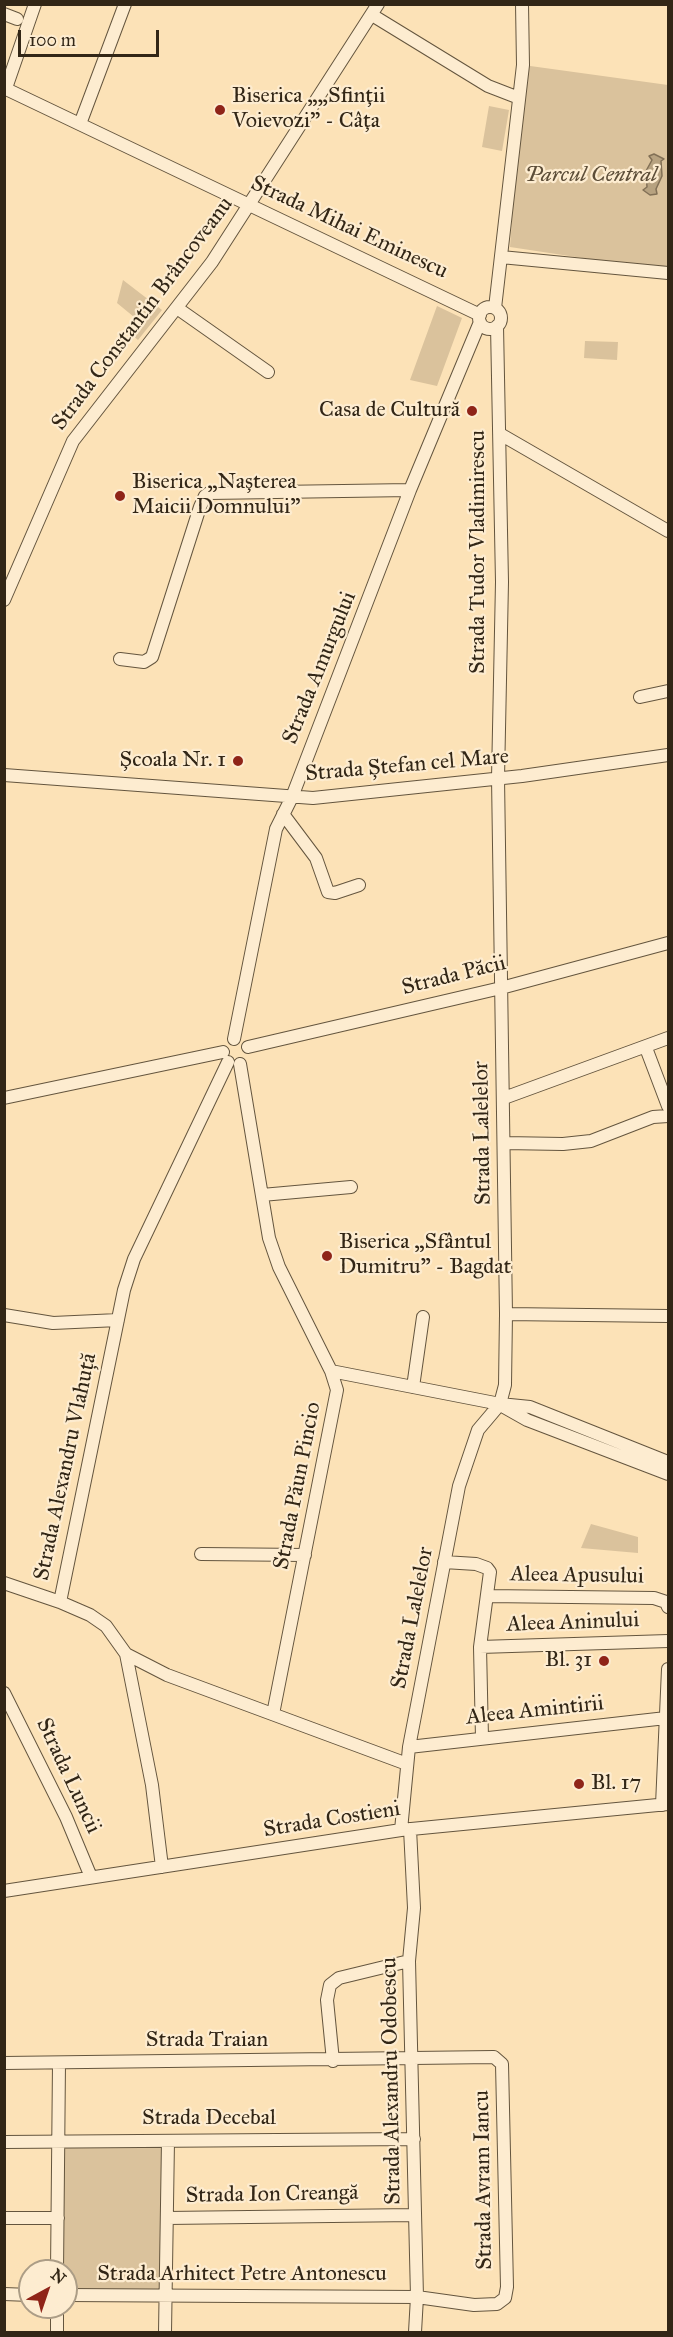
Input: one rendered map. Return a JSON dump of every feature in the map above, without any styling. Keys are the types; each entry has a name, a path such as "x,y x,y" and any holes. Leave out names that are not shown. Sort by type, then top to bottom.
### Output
{"street":[{"path":"5,88 35,4"},
{"path":"80,124 125,4"},
{"name":"Strada Tudor Vladimirescu","path":"498,778 502,582 497,326 501,316 495,308 523,65 522,4"},
{"path":"375,10 488,86 519,98"},
{"name":"Strada Constantin Brâncoveanu","path":"4,600 73,441 177,308 250,204 375,10"},
{"path":"4,14 17,19"},
{"name":"Strada Mihai Eminescu","path":"5,88 250,204 480,318"},
{"path":"501,257 669,273"},
{"path":"177,308 268,372"},
{"path":"495,308 487,308 480,318 488,328 497,326"},
{"name":"Strada Amurgului","path":"234,1039 270,850 282,814 292,797 410,490 480,318"},
{"path":"500,434 669,531"},
{"path":"120,659 144,662 152,657 202,501 209,493 410,490"},
{"path":"640,697 669,692"},
{"name":"Strada Ștefan cel Mare","path":"4,775 313,798 498,778 669,755"},
{"name":"Strada Lalelelor","path":"406,1830 406,1764 444,1562 465,1466 478,1430 500,1404 505,1386 504,1098 498,778"},
{"path":"282,814 316,858 328,892 334,893 359,885"},
{"name":"Strada Păcii","path":"248,1047 501,988 669,943"},
{"path":"504,1098 669,1038"},
{"path":"4,1098 248,1056 248,1047 243,1041 234,1039 226,1043 230,1059"},
{"path":"646,1048 669,1106"},
{"name":"Strada Păun Pincio","path":"230,1059 262,1195 269,1238 279,1267 337,1387 337,1397 273,1714"},
{"name":"Strada Alexandru Vlahuță","path":"162,1867 152,1785 126,1654 105,1626 90,1615 60,1602 124,1290 134,1259 230,1059"},
{"path":"504,1143 585,1142 653,1117 669,1116"},
{"path":"262,1195 351,1187"},
{"path":"506,1314 669,1316"},
{"path":"4,1315 53,1323 118,1320"},
{"path":"412,1387 423,1317"},
{"path":"331,1371 500,1404 530,1407 668,1470"},
{"path":"201,1554 305,1555"},
{"path":"444,1562 476,1564 488,1568 490,1572 480,1647 482,1738"},
{"path":"4,1583 60,1602"},
{"name":"Aleea Apusului","path":"487,1596 654,1598 667,1605"},
{"name":"Aleea Aninului","path":"480,1647 669,1641"},
{"path":"126,1654 167,1675 406,1764"},
{"path":"665,1805 669,1669"},
{"name":"Strada Luncii","path":"6,1699 66,1817 91,1877"},
{"name":"Aleea Amintirii","path":"409,1747 666,1719"},
{"name":"Strada Costieni","path":"4,1891 406,1830 665,1805"},
{"name":"Strada Alexandru Odobescu","path":"406,1830 414,1908 409,1961 417,2297 415,2332"},
{"path":"333,2061 327,2000 330,1985 339,1978 409,1961"},
{"name":"Strada Avram Iancu","path":"411,2059 494,2057 500,2061 502,2071 505,2298 497,2304 489,2305 417,2297"},
{"name":"Strada Traian","path":"4,2063 411,2059"},
{"path":"57,2259 59,2063"},
{"name":"Strada Decebal","path":"4,2142 414,2139"},
{"path":"165,2332 168,2141"},
{"name":"Strada Ion Creangă","path":"167,2218 414,2215"},
{"path":"4,2218 58,2218"},
{"name":"Strada Arhitect Petre Antonescu","path":"78,2295 417,2297"}],"green space":[{"name":"Parcul Central","path":"523,65 668,85 668,271 510,247"},
{"path":"489,106 509,110 502,151 482,147"},
{"path":"123,280 162,310 138,340 125,329 134,317 117,303"},
{"path":"437,306 462,318 437,386 410,380"},
{"path":"585,341 618,342 617,360 584,358"},
{"path":"591,1524 638,1537 638,1553 581,1548"},
{"path":"61,2143 166,2143 166,2294 78,2295 78,2259 57,2259"}],"shaded area":[{"path":"654,154 664,159 661,161 662,176 656,189 657,194 650,195 643,190 647,187 646,171 652,160 649,156"}],"place":[{"name":"Biserica „„Sfinții Voievozi” - Câța","path":"220,110"},
{"name":"Casa de Cultură","path":"472,411"},
{"name":"Biserica „Nașterea Maicii Domnului”","path":"120,496"},
{"name":"Școala Nr. 1","path":"238,761"},
{"name":"Biserica „Sfântul Dumitru” - Bagdat","path":"327,1256"},
{"name":"Bl. 31","path":"604,1661"},
{"name":"Bl. 17","path":"579,1784"}]}
